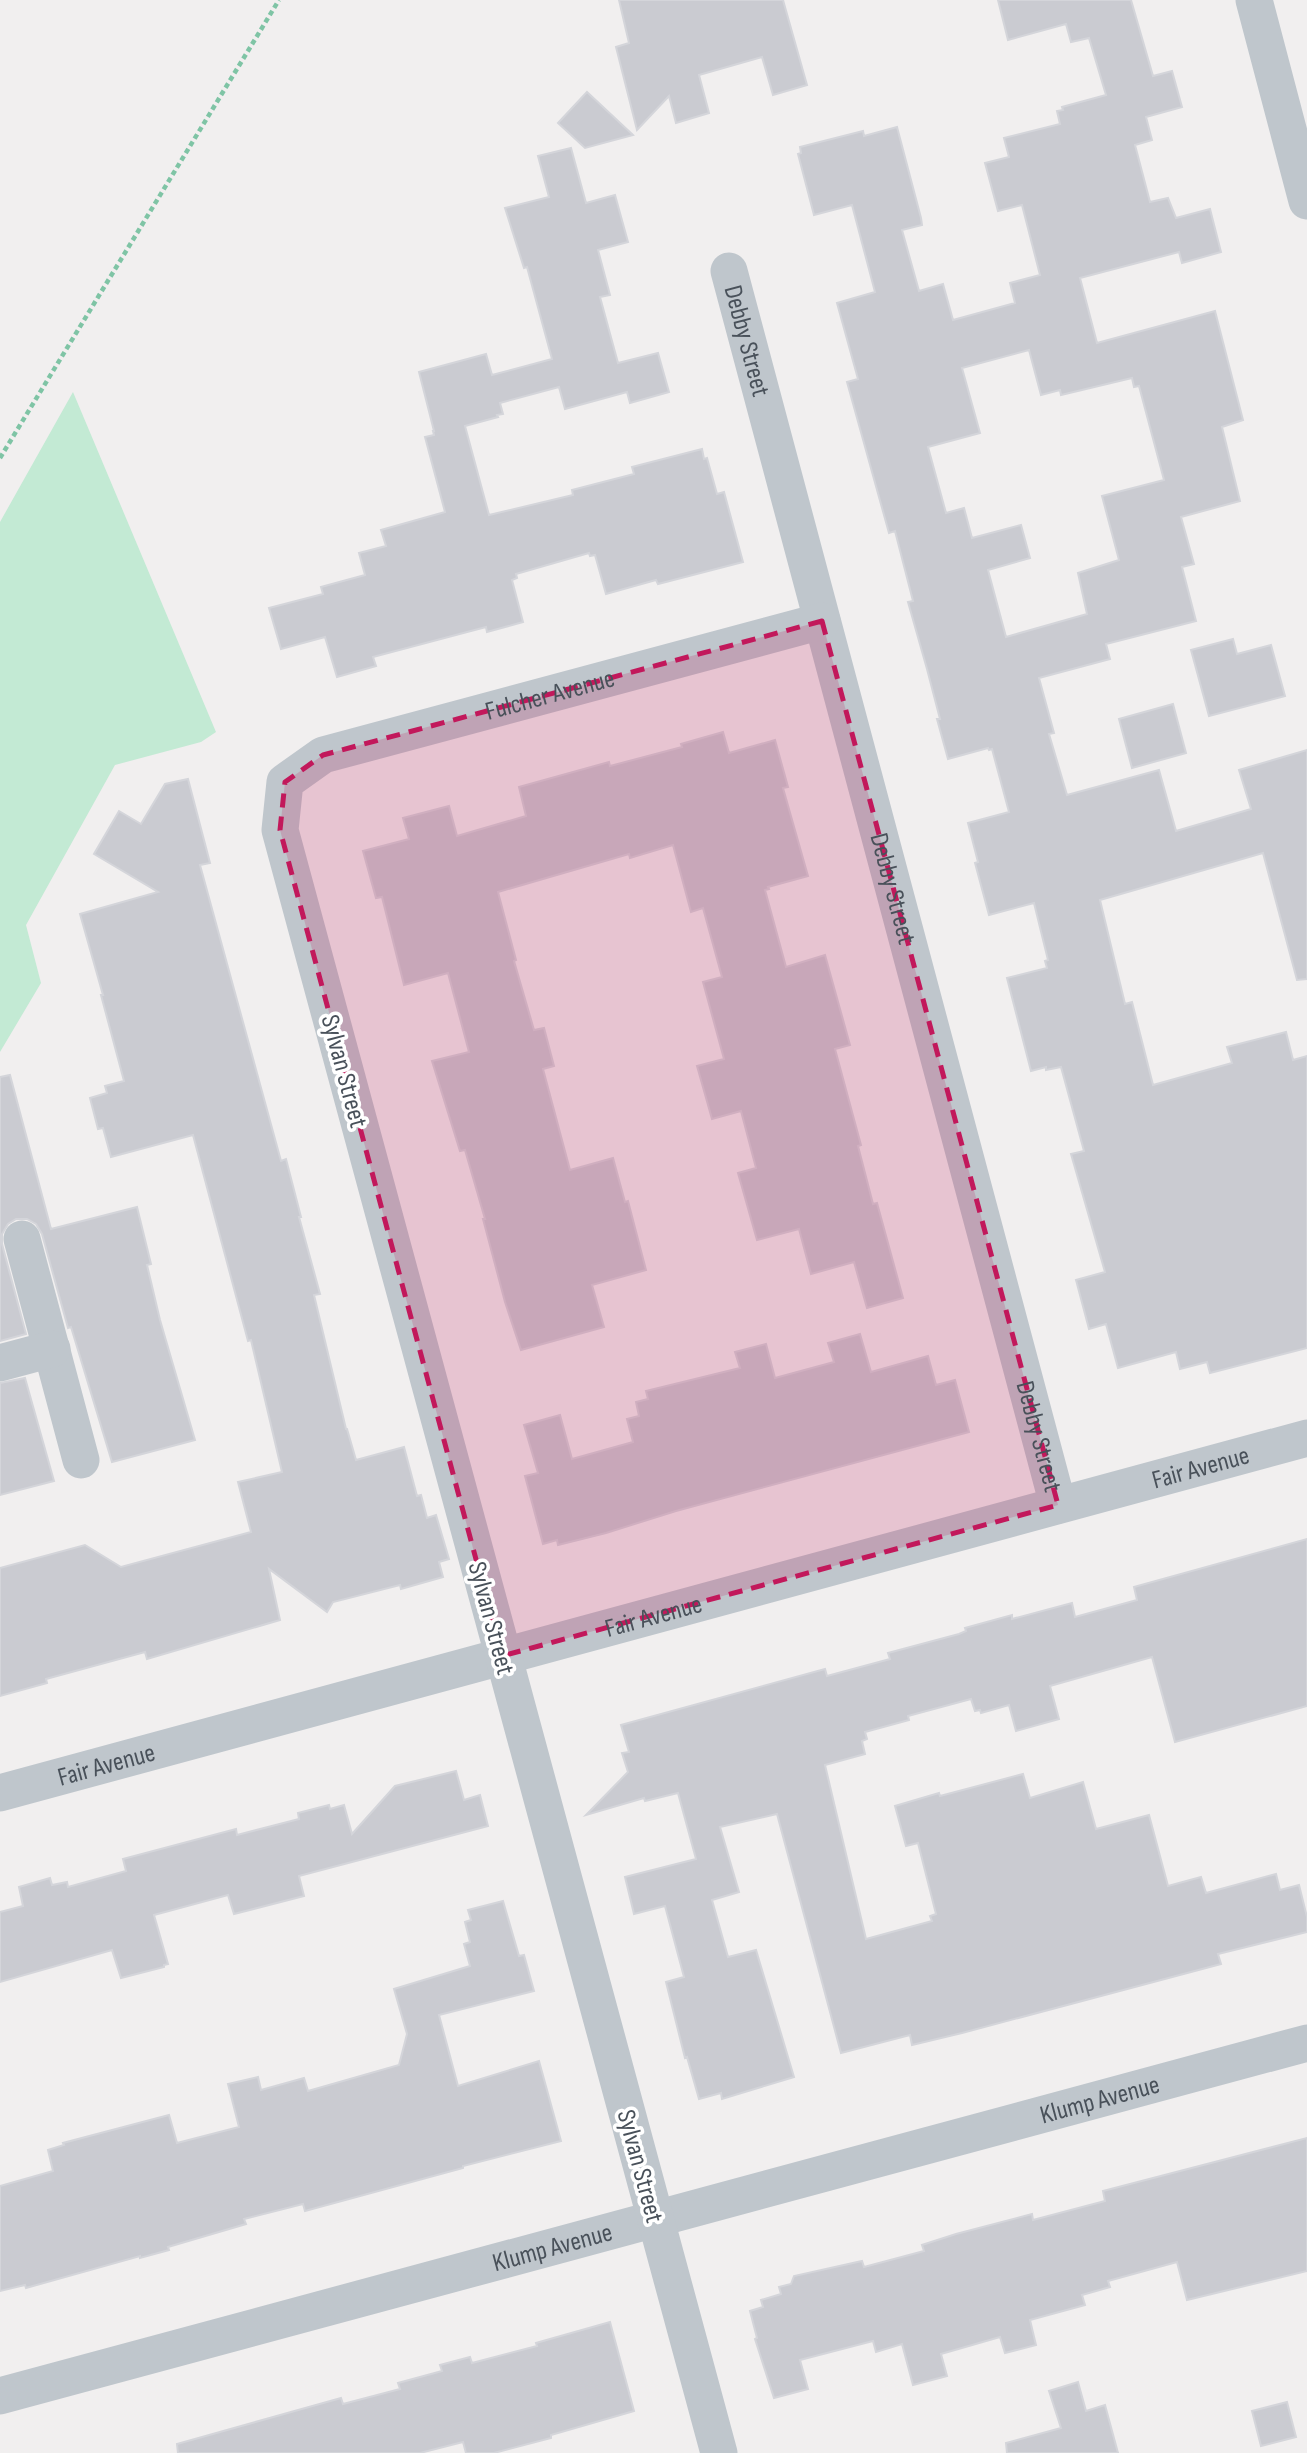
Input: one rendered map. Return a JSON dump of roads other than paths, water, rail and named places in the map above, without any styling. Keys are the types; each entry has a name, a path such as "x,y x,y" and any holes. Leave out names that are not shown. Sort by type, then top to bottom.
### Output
{"street":[{"path":"1254,0 1294,102 1307,201"},
{"name":"Debby Street","path":"729,271 1058,1506"},
{"name":"Fulcher Avenue","path":"285,782 323,755 822,621"},
{"name":"Sylvan Street","path":"285,782 281,830 719,2453"},
{"path":"22,1239 81,1460"},
{"path":"0,1363 52,1349"},
{"name":"Fair Avenue","path":"0,1793 1307,1438"},
{"name":"Klump Avenue","path":"0,2396 1307,2043"}]}
